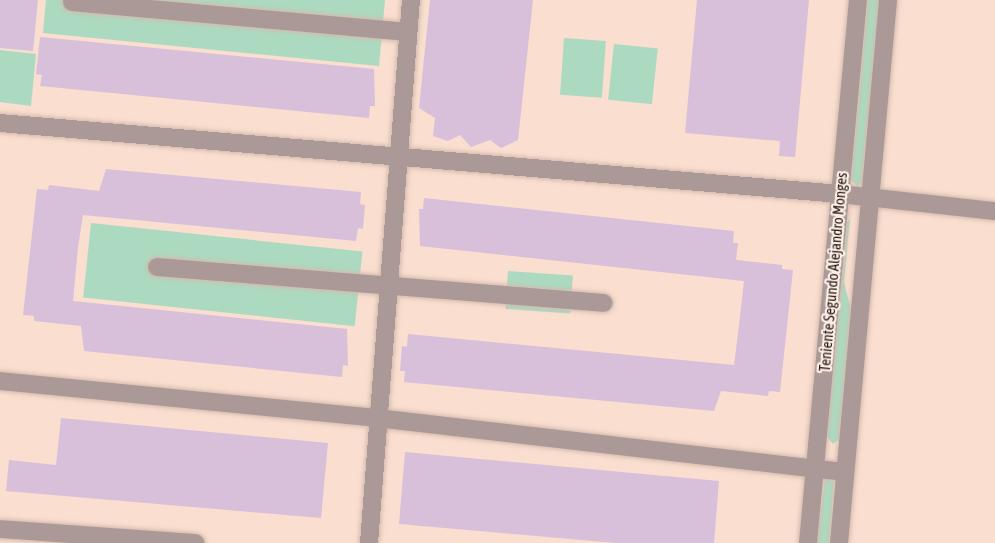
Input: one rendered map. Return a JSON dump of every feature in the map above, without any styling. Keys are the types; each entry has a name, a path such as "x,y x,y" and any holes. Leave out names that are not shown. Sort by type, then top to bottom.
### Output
{"street":[{"path":"369,543 396,159 411,0"},
{"name":"Teniente Segundo Alejandro Monges","path":"808,543 858,0"},
{"name":"Teniente Segundo Alejandro Monges","path":"839,543 888,0"},
{"path":"72,2 408,32"},
{"path":"0,123 396,159 840,194 995,211"},
{"path":"157,267 387,288 604,303"},
{"path":"0,381 377,418 846,472"},
{"path":"0,529 196,543"}],"green space":[{"path":"46,0 385,0 379,66 43,33"},
{"path":"868,0 879,0 862,182 857,186 851,180"},
{"path":"564,38 606,41 602,98 560,95"},
{"path":"614,44 658,49 652,104 608,100"},
{"path":"0,50 36,54 31,106 0,102"},
{"path":"850,219 844,282 851,309 839,439 833,444 827,437 847,222"},
{"path":"91,223 363,252 355,326 83,298"},
{"path":"508,271 573,276 570,313 505,309"},
{"path":"825,478 834,482 829,543 817,543"}],"building":[{"path":"0,0 38,0 33,51 0,48"},
{"path":"430,0 533,0 518,140 501,148 490,140 471,147 460,135 448,141 433,136 435,118 419,108"},
{"path":"697,0 809,0 795,157 779,156 780,141 685,133"},
{"path":"40,37 374,69 375,106 370,106 369,118 40,86 42,75 36,74"},
{"path":"106,169 361,192 360,204 365,205 363,229 358,228 356,241 83,215 78,247 73,301 347,329 348,366 343,365 342,377 84,351 81,326 34,321 34,316 23,315 37,189 48,190 49,185 99,191"},
{"path":"424,198 734,231 733,243 738,243 736,260 782,265 782,269 793,270 780,392 769,391 768,396 721,391 714,411 404,382 405,371 400,371 402,346 407,347 408,334 734,365 744,281 420,246 419,209 423,209"},
{"path":"61,418 328,443 321,518 6,491 9,460 56,465"},
{"path":"405,452 719,481 714,543 616,543 399,524"}]}
